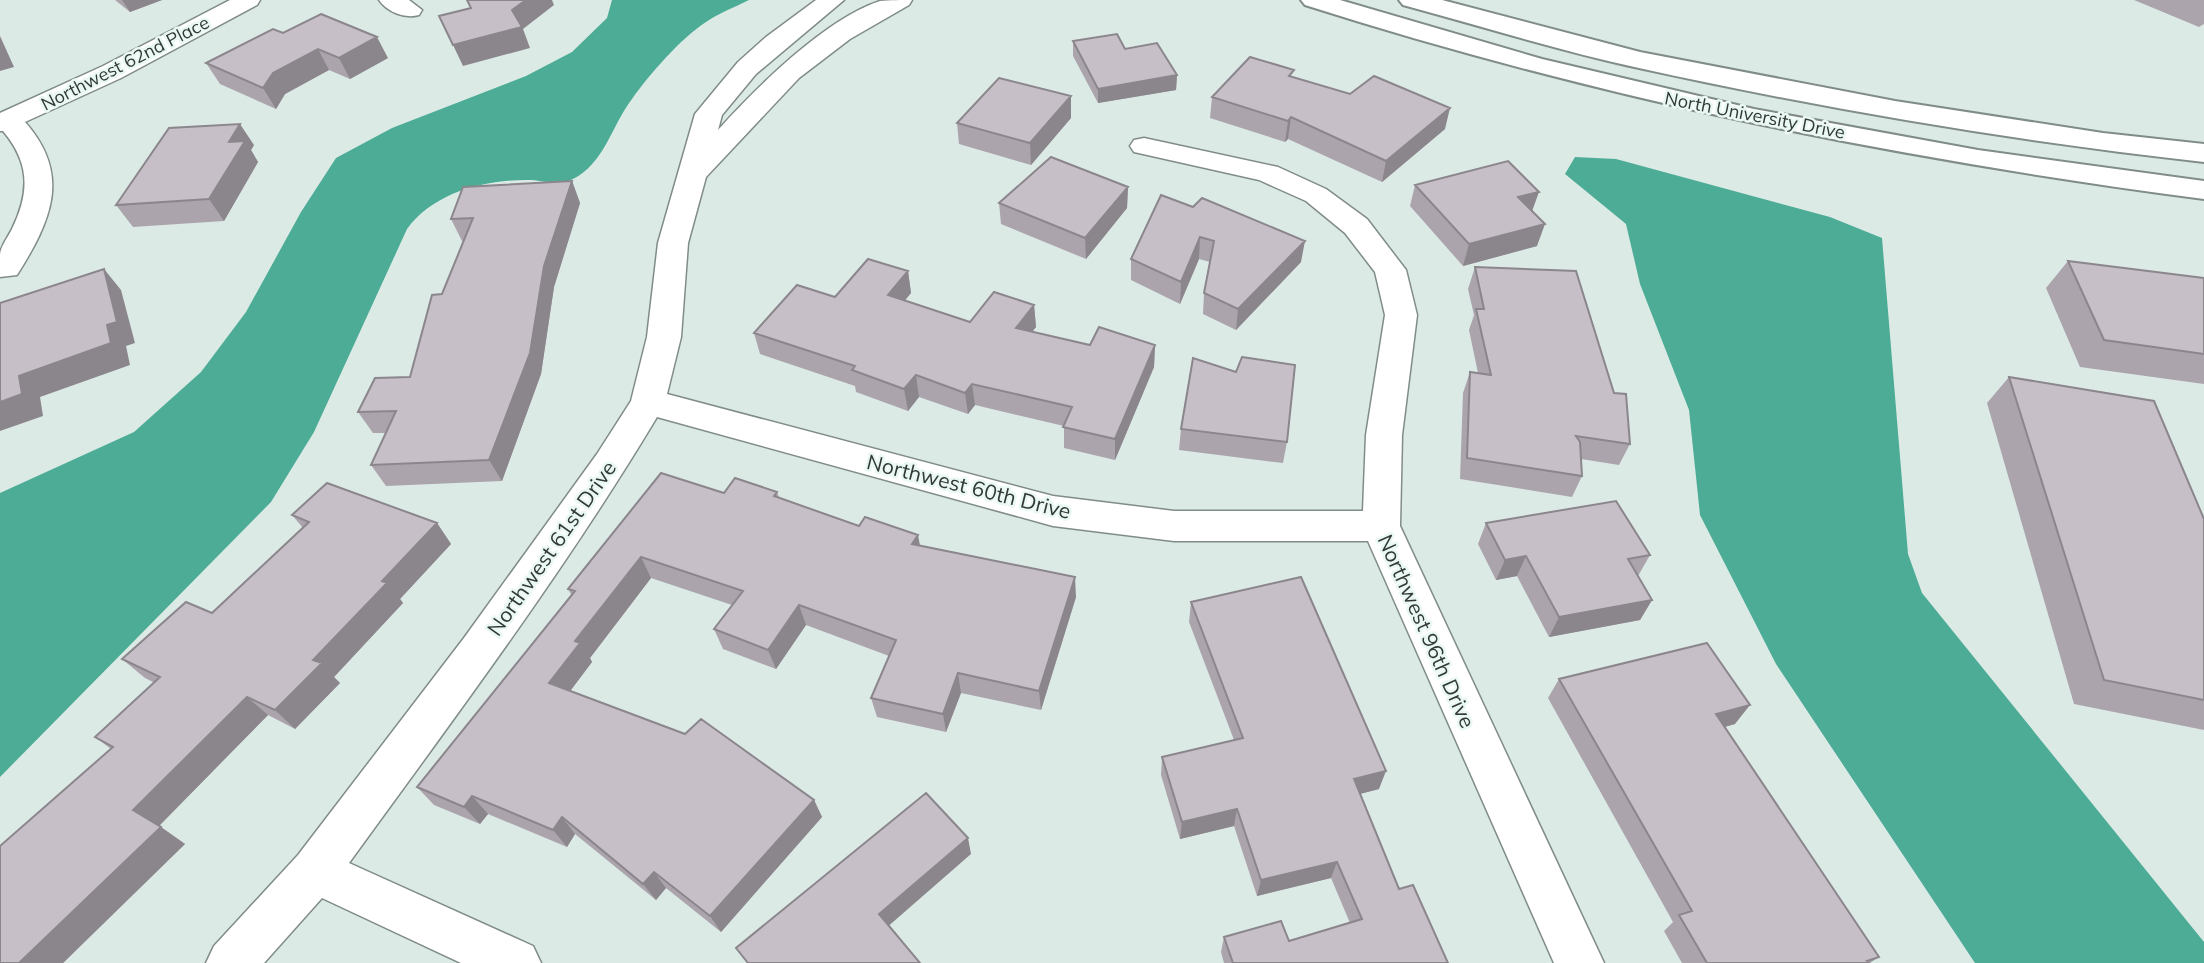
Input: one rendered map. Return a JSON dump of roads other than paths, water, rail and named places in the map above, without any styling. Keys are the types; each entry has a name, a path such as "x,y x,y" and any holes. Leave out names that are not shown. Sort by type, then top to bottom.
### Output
{"main road":[{"name":"North University Drive","path":"1314,0 1491,54 1613,86 1720,109 1930,149 2204,190"},
{"name":"North University Drive","path":"1412,0 1639,60 1895,110 2204,153"}],"street":[{"name":"Northwest 62nd Place","path":"5,122 113,72 248,0"},
{"name":"Northwest 61st Drive","path":"231,963 315,871 494,629 610,464 648,402 664,337 673,243 709,114 747,68 775,41 832,0"},
{"name":"Northwest 61st Drive","path":"690,182 746,113 804,58 841,32 900,0"},
{"path":"5,122 35,153 40,185 34,220 6,268"},
{"name":"Northwest 96th Drive","path":"1144,146 1268,173 1316,195 1356,226 1390,270 1401,315 1384,435 1381,526 1467,722 1579,963"},
{"name":"Northwest 60th Drive","path":"648,402 1053,511 1174,526 1381,526"},
{"path":"315,871 516,963"}]}
